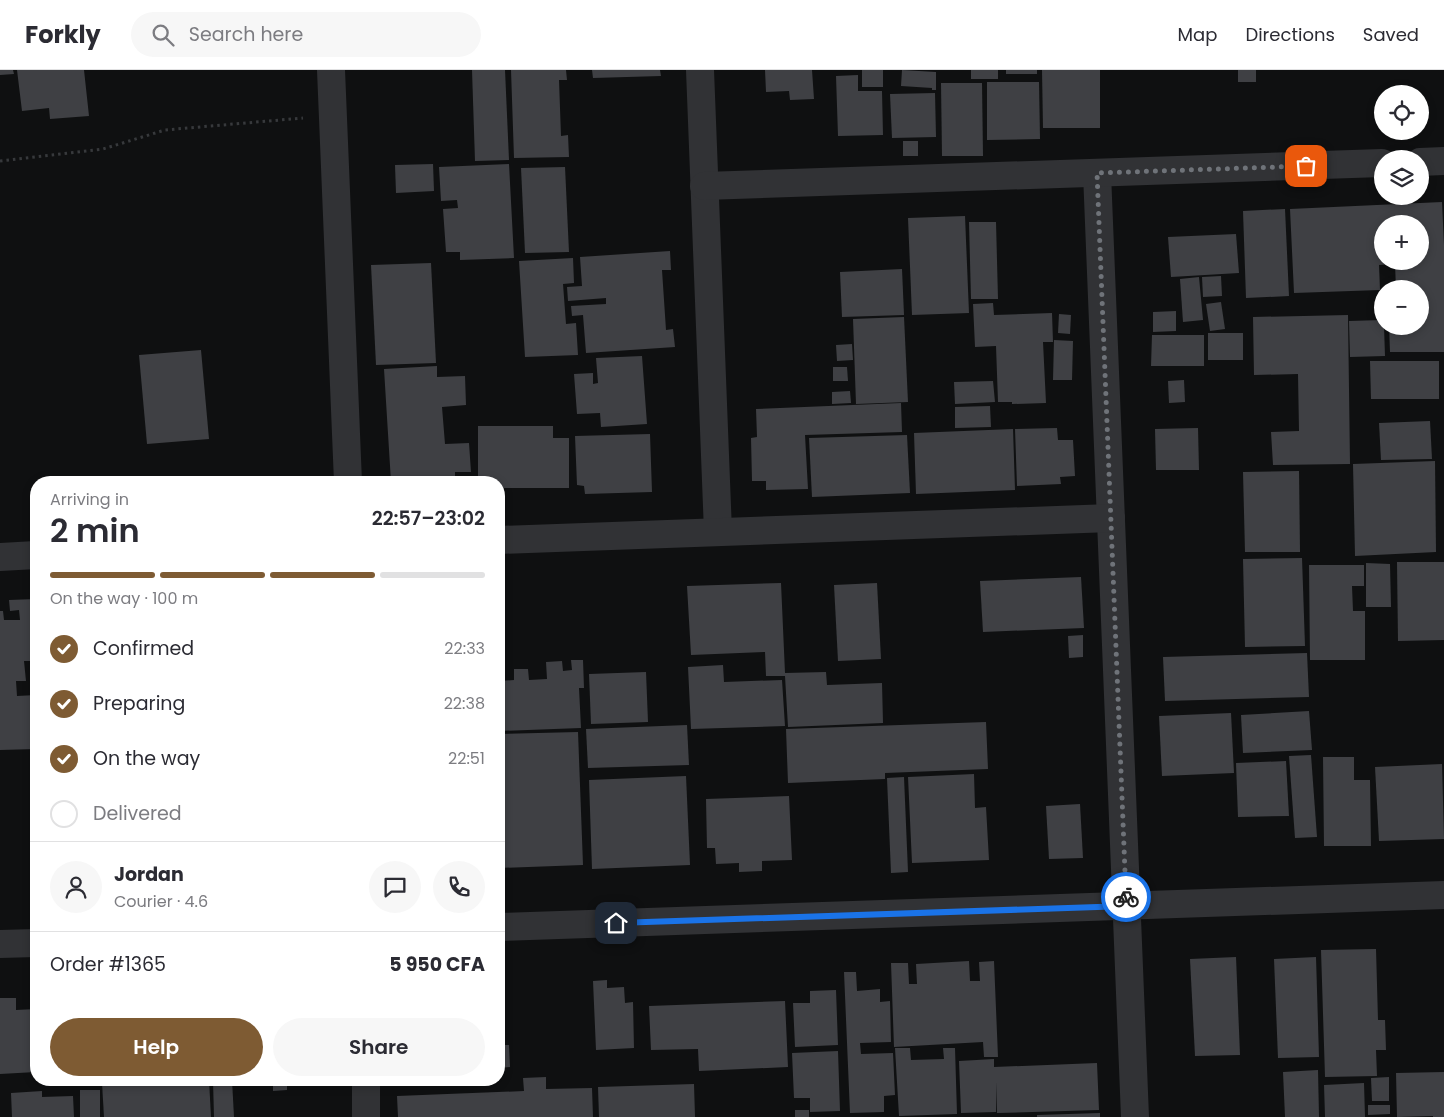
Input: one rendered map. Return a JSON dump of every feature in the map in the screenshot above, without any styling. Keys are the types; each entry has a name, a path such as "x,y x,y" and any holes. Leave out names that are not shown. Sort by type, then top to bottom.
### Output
{"street":[{"path":"331,70 348,476"},
{"path":"700,70 718,532"},
{"path":"1429,162 1444,161"},
{"path":"704,186 1374,163"},
{"path":"1097,173 1135,1117"},
{"path":"505,540 1111,518"},
{"path":"0,557 30,556"},
{"path":"505,927 1444,895"},
{"path":"0,944 30,943"},
{"path":"366,1086 366,1117"}],"path":[{"path":"0,161 102,148 165,130 333,115"}],"building":[{"path":"0,70 13,70 14,74 0,75"},
{"path":"17,70 84,70 89,116 50,119 49,108 22,111"},
{"path":"472,70 505,70 509,160 475,161"},
{"path":"511,70 566,70 567,80 559,80 561,136 568,135 569,157 514,158"},
{"path":"592,70 660,70 661,76 593,78"},
{"path":"765,70 812,70 814,99 790,100 789,91 766,92"},
{"path":"862,70 883,70 883,87 862,87"},
{"path":"902,70 936,72 936,90 932,90 932,88 901,86"},
{"path":"971,70 998,70 998,79 971,79"},
{"path":"1006,70 1037,70 1037,74 1006,74"},
{"path":"1042,70 1100,70 1100,128 1043,128"},
{"path":"1238,70 1256,70 1256,82 1238,82"},
{"path":"858,75 858,91 882,91 883,135 838,136 836,76"},
{"path":"987,82 1039,82 1040,139 987,140"},
{"path":"941,83 982,83 983,156 942,156"},
{"path":"935,93 936,137 892,138 890,94"},
{"path":"903,141 918,141 918,156 903,156"},
{"path":"433,164 434,191 396,193 395,165"},
{"path":"509,164 514,258 460,260 460,252 446,252 443,209 458,208 457,200 441,201 439,167"},
{"path":"565,167 569,252 525,253 521,168"},
{"path":"1442,202 1444,352 1390,352 1389,335 1429,335 1429,280 1396,280 1395,270 1429,270 1429,215 1374,215 1374,270 1379,270 1380,280 1374,280 1374,290 1294,293 1290,209 1429,205 1429,203"},
{"path":"1285,209 1289,296 1246,298 1243,211"},
{"path":"965,216 969,313 912,315 908,218"},
{"path":"969,222 996,222 998,299 971,299"},
{"path":"1236,234 1239,273 1171,277 1168,237"},
{"path":"670,251 671,270 662,270 666,330 673,329 675,347 586,353 583,315 572,316 571,306 606,304 606,298 568,301 567,287 582,286 580,257"},
{"path":"573,258 574,283 563,284 566,324 576,323 578,355 525,357 519,261"},
{"path":"431,263 436,363 376,365 371,265"},
{"path":"902,269 904,315 842,317 840,272"},
{"path":"1221,276 1222,296 1203,297 1202,277"},
{"path":"1199,277 1203,320 1183,322 1180,279"},
{"path":"1221,302 1225,329 1210,331 1206,304"},
{"path":"993,303 994,315 1052,313 1053,342 1043,342 1046,403 1012,404 1012,402 998,402 996,346 975,347 973,304"},
{"path":"1176,311 1176,331 1153,332 1153,312"},
{"path":"1059,314 1071,315 1070,334 1058,333"},
{"path":"1348,315 1350,464 1273,465 1271,432 1299,431 1298,374 1254,375 1253,317"},
{"path":"904,317 908,402 856,404 853,319"},
{"path":"1374,320 1374,335 1384,335 1385,356 1350,357 1349,321"},
{"path":"1208,333 1243,333 1243,360 1208,360"},
{"path":"1152,335 1204,335 1204,366 1151,366"},
{"path":"1054,340 1073,341 1072,380 1053,380"},
{"path":"852,344 853,360 837,361 836,345"},
{"path":"201,350 209,439 147,444 139,355"},
{"path":"642,356 647,424 601,427 600,413 577,414 574,374 593,373 593,384 598,383 596,358"},
{"path":"1370,361 1439,361 1439,399 1371,399"},
{"path":"437,366 437,377 465,376 466,405 442,407 445,444 469,443 471,472 455,472 455,476 391,476 384,369"},
{"path":"833,367 847,367 848,381 833,381"},
{"path":"1184,380 1185,402 1169,403 1168,381"},
{"path":"993,381 995,402 955,404 954,382"},
{"path":"850,391 851,403 832,404 832,392"},
{"path":"901,403 902,432 805,435 808,489 766,490 766,481 752,481 751,438 757,437 756,409"},
{"path":"990,406 991,427 955,428 955,407"},
{"path":"1430,421 1432,459 1381,460 1379,423"},
{"path":"478,426 553,426 553,438 569,438 569,488 505,488 505,476 478,476"},
{"path":"1057,428 1058,440 1073,440 1075,476 1060,477 1061,484 1017,486 1015,429"},
{"path":"1198,428 1199,470 1156,470 1155,429"},
{"path":"1013,429 1015,490 916,494 914,433"},
{"path":"650,434 652,492 585,494 584,486 577,485 575,436"},
{"path":"907,435 910,493 812,497 809,438"},
{"path":"1435,461 1436,552 1355,556 1353,464"},
{"path":"1299,471 1300,552 1245,552 1243,472"},
{"path":"1302,558 1305,646 1245,647 1243,559"},
{"path":"1397,562 1444,562 1444,640 1398,641"},
{"path":"1366,563 1390,564 1391,607 1366,607"},
{"path":"1309,565 1364,565 1364,586 1352,586 1353,611 1365,611 1365,660 1310,660"},
{"path":"1081,577 1084,628 983,632 980,581"},
{"path":"781,583 785,673 826,672 827,685 882,683 883,723 788,727 785,676 766,676 765,652 691,655 687,586"},
{"path":"877,583 881,659 838,661 834,585"},
{"path":"30,599 30,661 24,661 26,681 16,681 17,696 30,695 30,749 0,750 0,611 3,611 4,620 20,620 19,610 10,611 9,600"},
{"path":"1083,635 1083,657 1069,658 1068,636"},
{"path":"1307,653 1309,697 1165,701 1163,657"},
{"path":"571,660 583,660 584,688 579,688 581,728 505,731 505,681 514,680 514,669 528,669 529,680 547,679 546,662 562,661 563,671 572,670"},
{"path":"723,665 724,682 782,680 785,726 691,729 688,667"},
{"path":"646,672 648,722 591,724 589,674"},
{"path":"1309,711 1312,750 1243,753 1241,715"},
{"path":"1231,713 1234,773 1162,776 1159,716"},
{"path":"986,722 988,769 885,773 885,779 788,783 786,729"},
{"path":"687,725 689,765 588,768 586,729"},
{"path":"578,732 583,865 505,868 505,734"},
{"path":"1311,755 1317,837 1295,838 1289,756"},
{"path":"1323,757 1354,757 1354,780 1370,780 1371,846 1324,846"},
{"path":"1286,761 1289,816 1238,817 1236,763"},
{"path":"1442,764 1444,839 1379,841 1375,767"},
{"path":"974,774 975,808 986,807 989,860 912,863 908,777"},
{"path":"686,776 690,865 592,869 589,780"},
{"path":"904,777 908,872 891,873 887,778"},
{"path":"789,796 792,860 762,861 762,871 739,872 739,863 716,864 715,848 707,848 706,799"},
{"path":"1080,804 1083,858 1049,859 1046,806"},
{"path":"1376,949 1378,1020 1385,1020 1386,1050 1376,1050 1377,1076 1325,1077 1321,950"},
{"path":"1236,957 1240,1055 1195,1056 1190,959"},
{"path":"1316,957 1319,1057 1278,1058 1274,959"},
{"path":"969,961 970,981 980,981 979,962 994,961 998,1057 984,1057 983,1042 894,1047 891,963 908,963 909,984 917,984 916,964"},
{"path":"844,972 856,972 857,991 880,989 880,1002 890,1001 891,1042 860,1043 861,1054 893,1053 895,1095 884,1096 884,1112 850,1113"},
{"path":"607,980 607,988 624,987 625,1003 633,1002 634,1048 596,1050 593,981"},
{"path":"836,990 838,1045 795,1047 793,1003 810,1003 810,991"},
{"path":"0,998 16,998 16,1010 30,1009 30,1072 0,1074"},
{"path":"785,1001 788,1067 699,1071 698,1049 651,1050 649,1006"},
{"path":"505,1045 509,1045 510,1067 505,1067"},
{"path":"895,1048 910,1048 911,1060 944,1059 943,1048 955,1048 957,1114 899,1116"},
{"path":"838,1051 840,1111 810,1112 810,1098 794,1098 792,1053"},
{"path":"994,1059 994,1067 1097,1063 1099,1110 997,1113 996,1082 996,1112 961,1113 959,1061"},
{"path":"1318,1070 1319,1117 1285,1117 1283,1072"},
{"path":"1444,1072 1444,1117 1397,1117 1396,1073"},
{"path":"546,1077 546,1089 592,1088 593,1117 398,1117 397,1096 524,1091 523,1078"},
{"path":"1389,1077 1389,1101 1372,1101 1371,1078"},
{"path":"1364,1083 1365,1117 1325,1117 1324,1085"},
{"path":"694,1084 695,1117 599,1117 598,1087"},
{"path":"102,1086 209,1086 211,1117 104,1117"},
{"path":"213,1086 232,1086 234,1117 214,1117"},
{"path":"273,1086 287,1086 287,1090 273,1091"},
{"path":"80,1090 100,1090 100,1117 80,1117"},
{"path":"42,1091 42,1097 73,1096 74,1117 12,1117 11,1093"},
{"path":"1368,1105 1390,1105 1390,1114 1368,1115"},
{"path":"795,1110 809,1110 809,1117 795,1117"},
{"path":"1100,1113 1100,1117 1037,1117 1037,1115"}],"way so far":[{"path":"1126,897 1097,173 1306,166"}],"route":[{"path":"616,923 1127,906 1126,897"}]}
